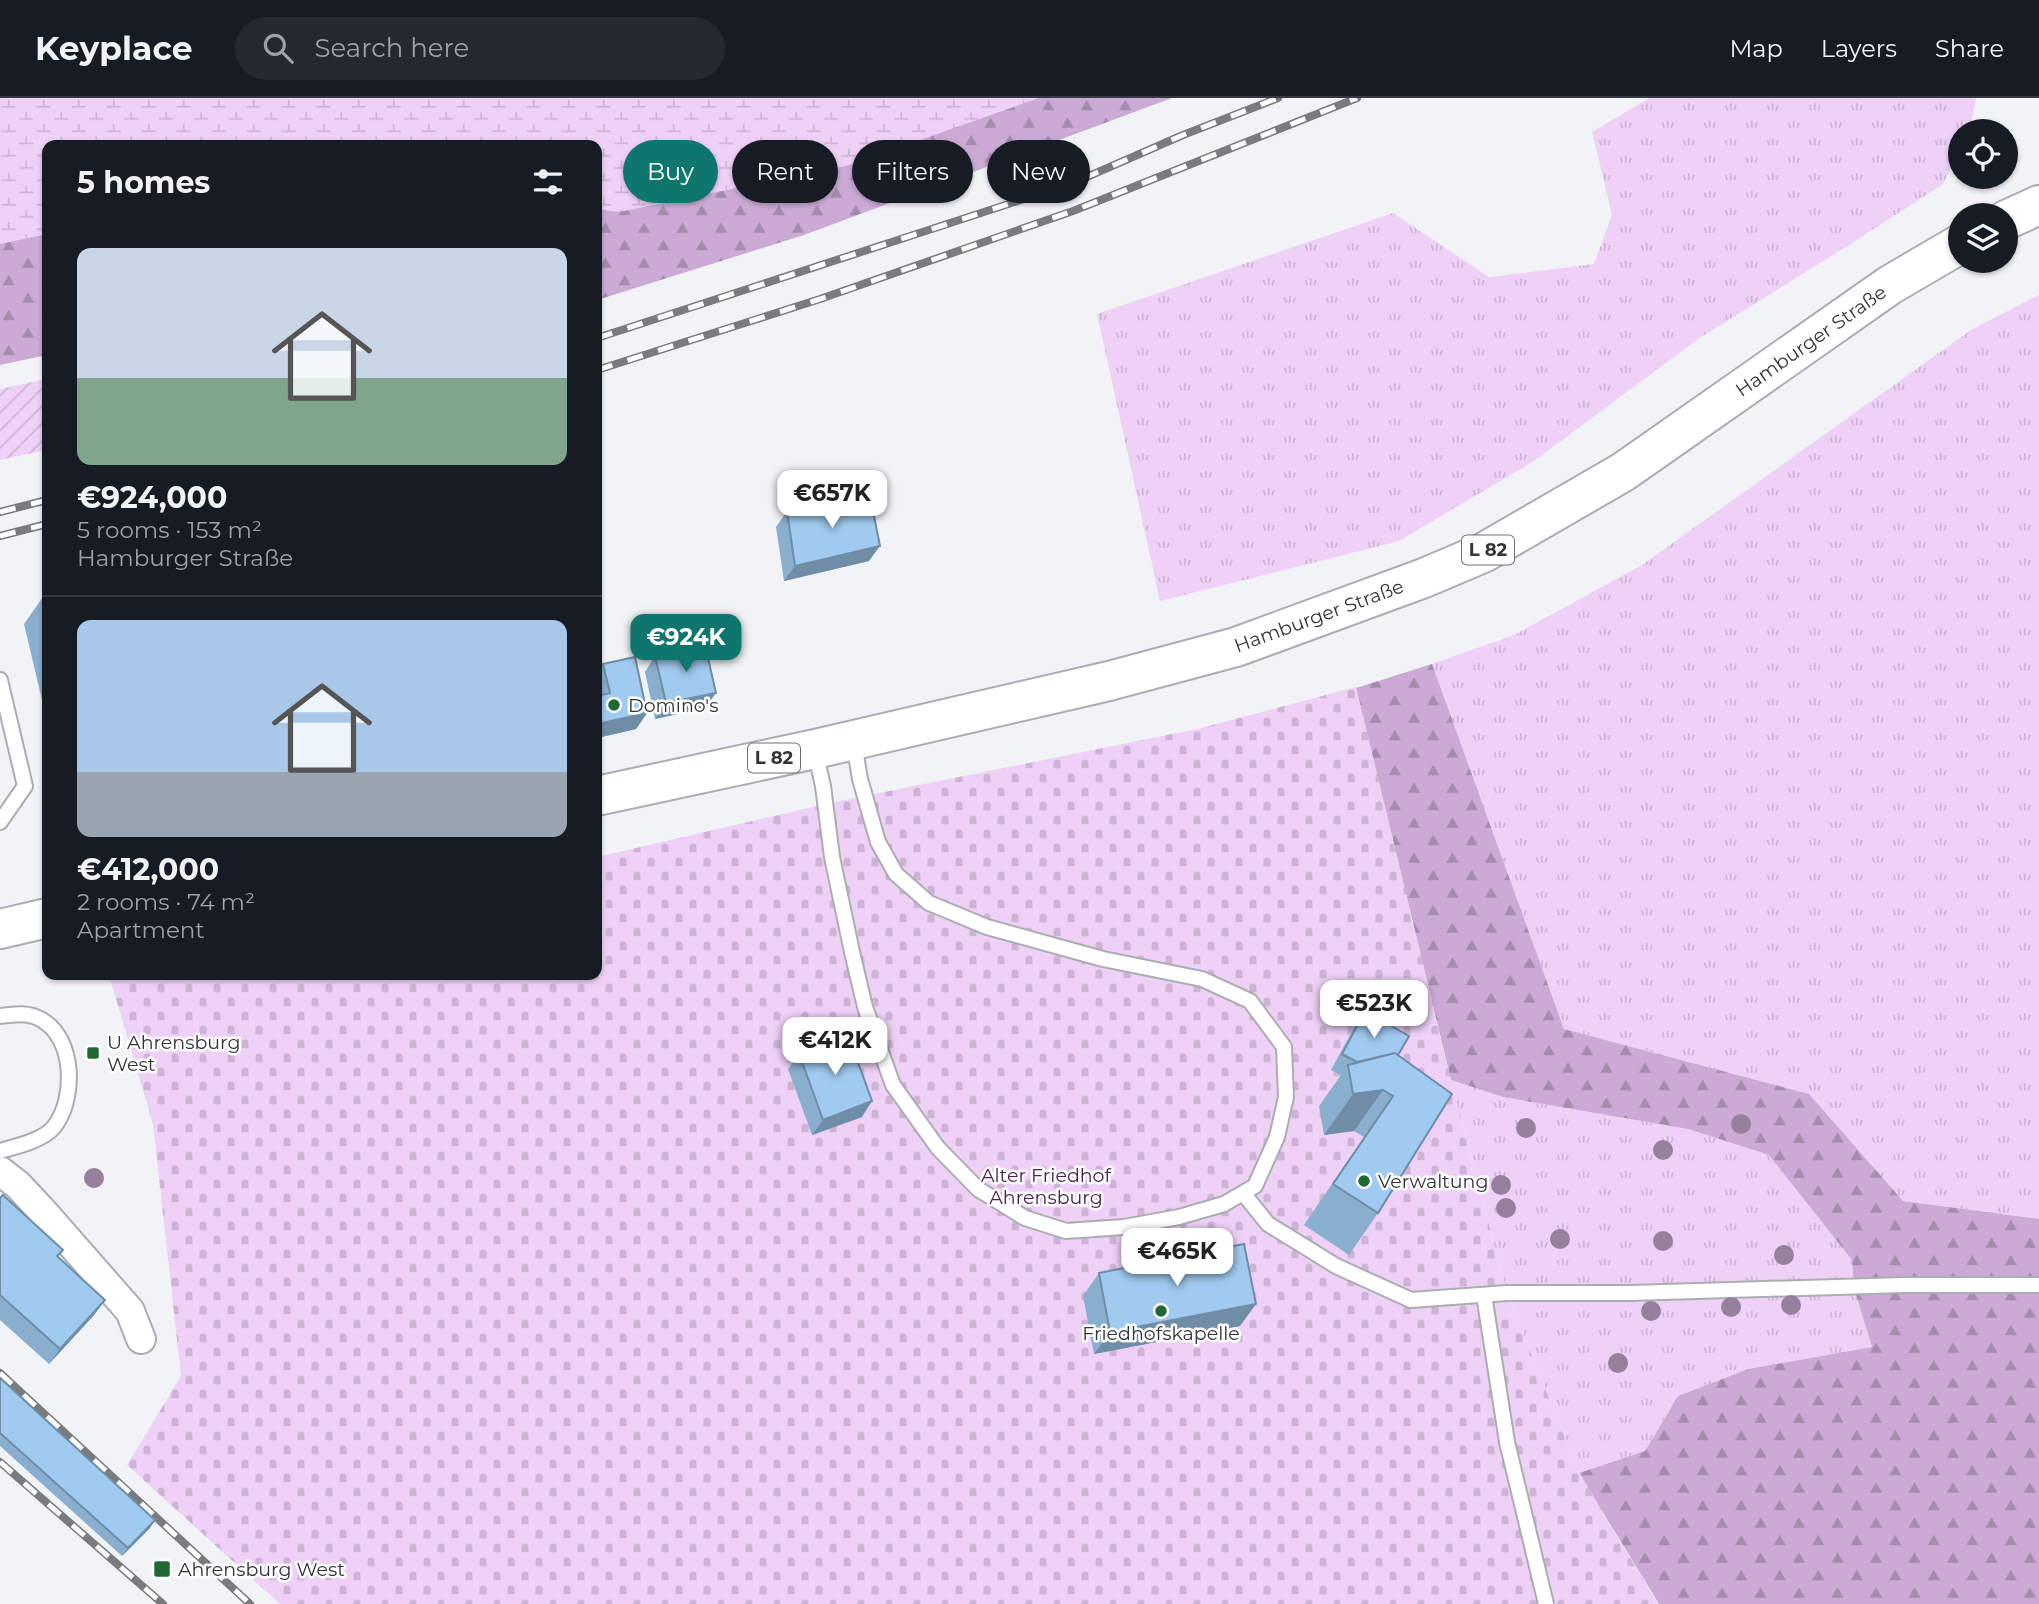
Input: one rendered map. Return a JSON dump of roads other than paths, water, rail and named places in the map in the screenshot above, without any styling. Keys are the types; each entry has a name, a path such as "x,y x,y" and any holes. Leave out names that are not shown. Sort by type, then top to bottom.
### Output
{"main road":[{"path":"2018,215 2039,205"},
{"name":"Hamburger Straße","path":"602,795 1109,681 1236,647 1367,601 1483,553 1623,472 1880,292 1948,251"},
{"path":"0,929 42,919"}],"street":[{"path":"0,1171 18,1185 45,1214 130,1311 141,1339"}],"lane":[{"path":"0,680 25,786 0,822"},
{"path":"815,749 823,786 832,857 865,1007 893,1085 938,1149 978,1189 1025,1218 1066,1231 1124,1227 1179,1217 1224,1204 1255,1186 1277,1137 1286,1097 1284,1047 1250,1001 1202,979 1103,959 988,927 929,903 896,874 878,842 860,779 853,740"},
{"path":"0,1016 23,1013 41,1019 52,1028 60,1038 66,1057 69,1084 68,1097 53,1128 32,1141 0,1151"},
{"path":"1243,1193 1268,1224 1336,1266 1410,1300 1507,1293 2039,1285"},
{"path":"1484,1295 1507,1442 1546,1604"}],"railway":[{"path":"602,336 1073,183 1183,135 1278,98"},
{"path":"602,368 820,299 1073,211 1357,98"},
{"path":"0,512 42,501"},
{"path":"0,536 42,525"},
{"path":"0,1373 250,1604"},
{"path":"0,1462 163,1604"}],"place":[{"name":"Domino's","path":"614,705"},
{"name":"U Ahrensburg West","path":"93,1053"},
{"name":"Verwaltung","path":"1364,1181"},
{"name":"Friedhofskapelle","path":"1161,1311"},
{"name":"Ahrensburg West","path":"162,1569"}],"park label":[{"name":"Alter Friedhof Ahrensburg","path":"1046,1186"}]}
